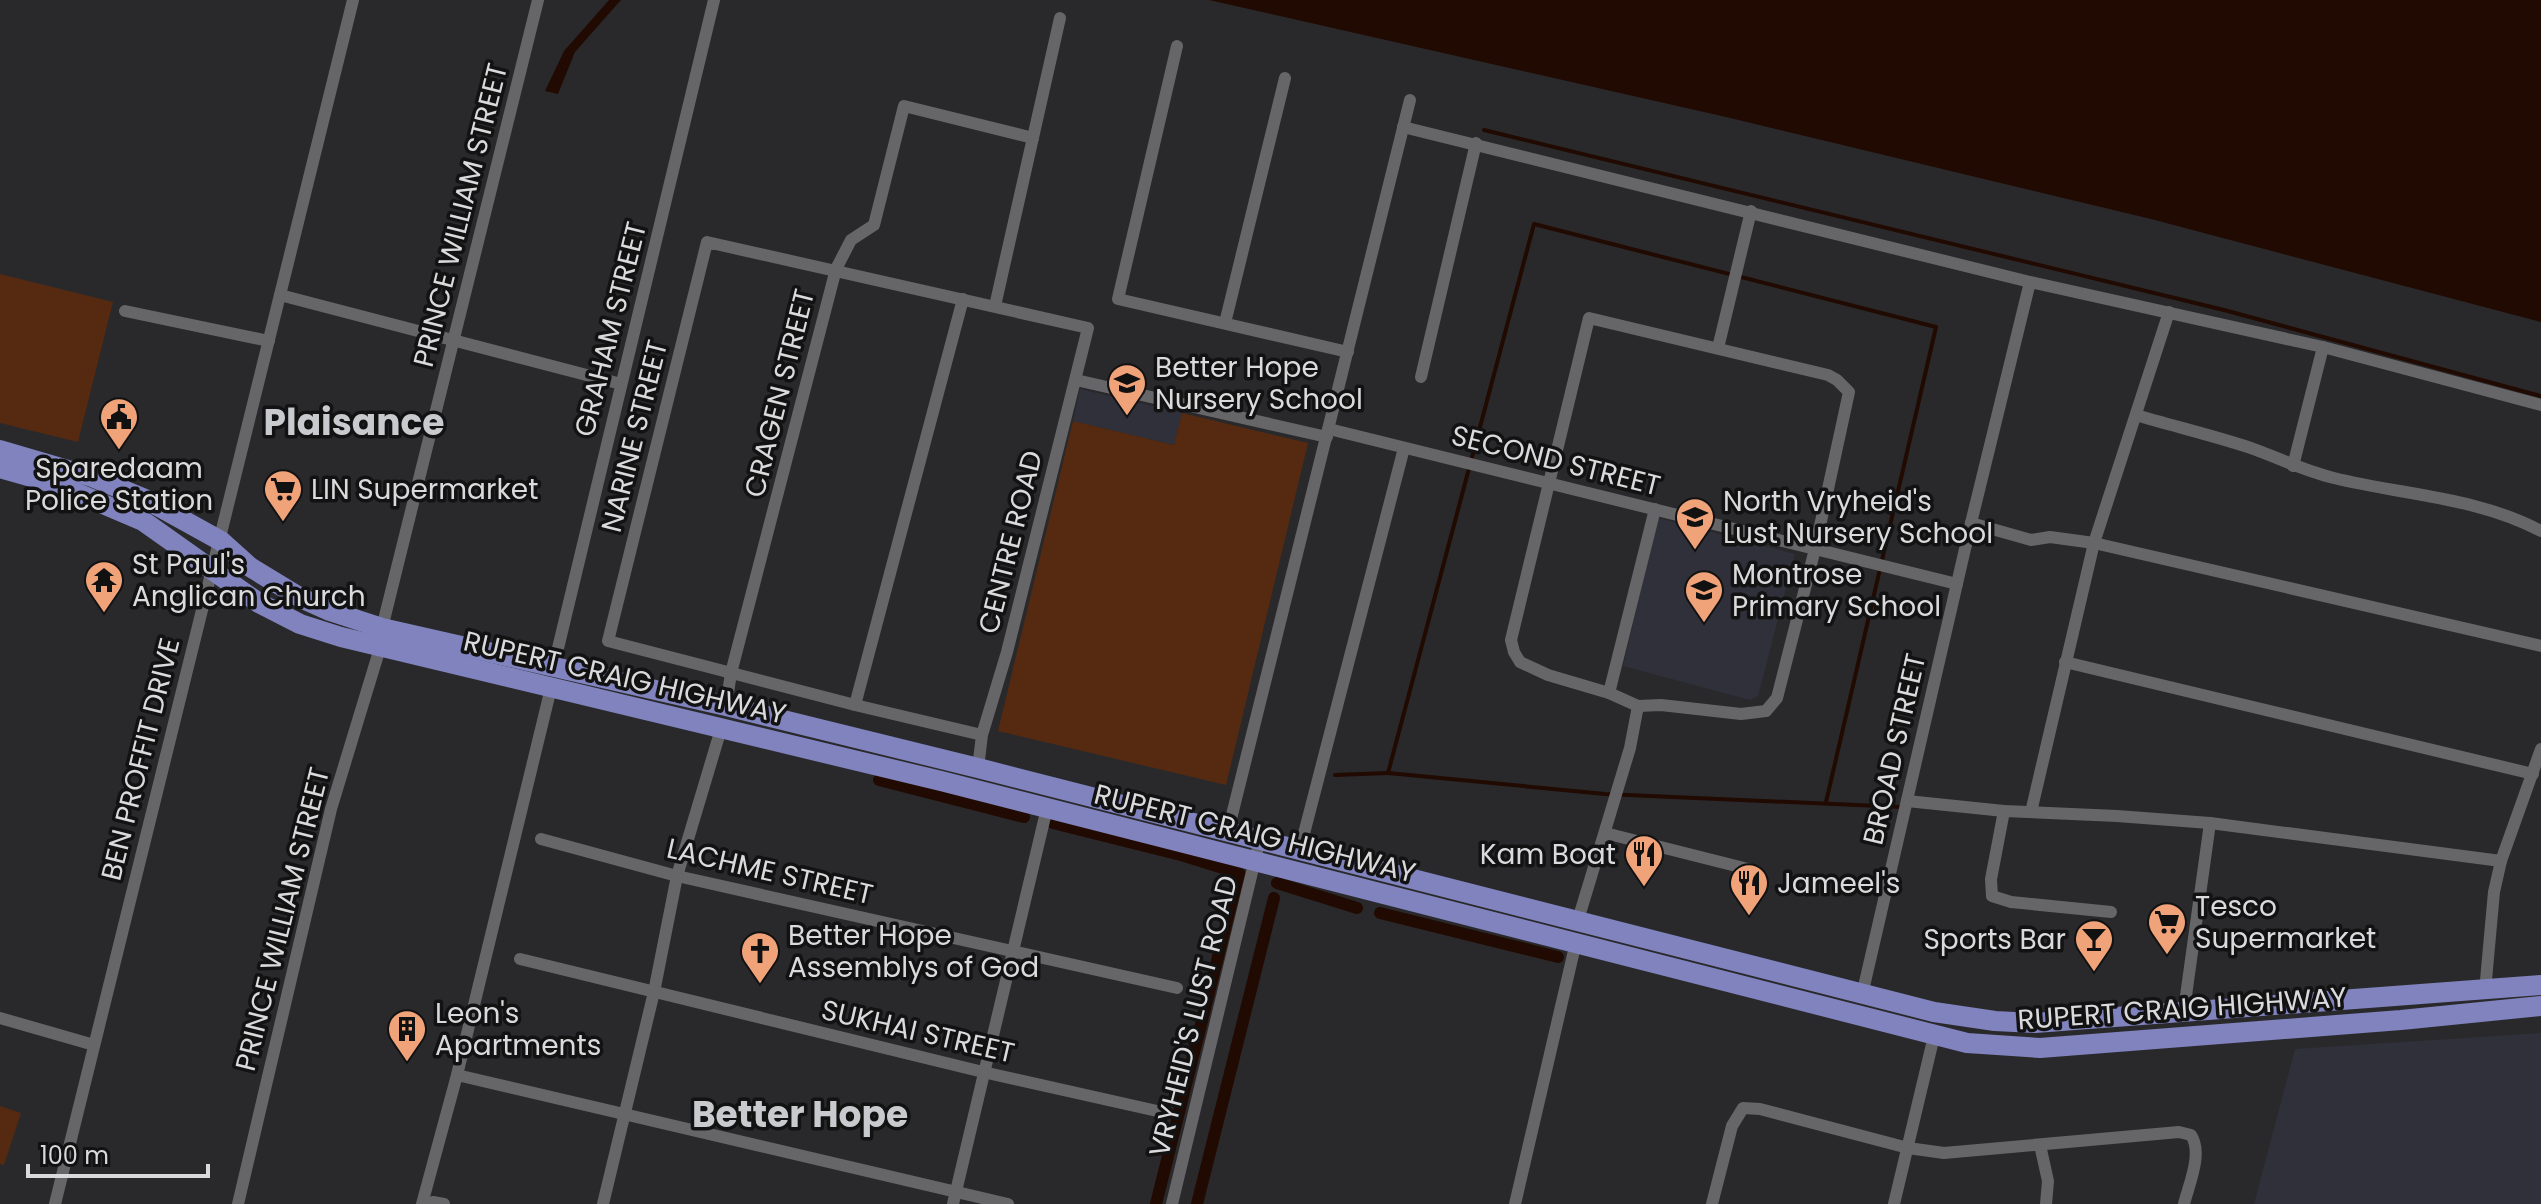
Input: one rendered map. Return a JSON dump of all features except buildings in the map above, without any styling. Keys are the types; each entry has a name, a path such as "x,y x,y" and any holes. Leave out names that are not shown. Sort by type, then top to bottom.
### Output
{"main road":[{"name":"RUPERT CRAIG HIGHWAY","path":"0,450 92,477 132,494 221,541 250,567 301,598 381,638"},
{"name":"RUPERT CRAIG HIGHWAY","path":"0,468 56,484 143,521 259,603 300,624 381,638 552,678 721,729 1047,808 1967,1043 2040,1048 2541,1006"},
{"name":"RUPERT CRAIG HIGHWAY","path":"552,678 726,706 1934,1012 2035,1023 2541,985"}],"street":[{"name":"BEN PROFFIT DRIVE","path":"55,1204 353,0"},
{"name":"PRINCE WILLIAM STREET","path":"238,1204 331,809 381,638 538,0"},
{"name":"GRAHAM STREET","path":"433,1203 457,1075 714,0"},
{"path":"836,269 995,306 1060,18"},
{"path":"1177,46 1118,299 1348,352"},
{"path":"1225,323 1285,78"},
{"path":"1228,831 1410,100"},
{"name":"CRAGEN STREET","path":"726,706 731,673 836,269 851,240 874,225 904,106 1033,138"},
{"path":"1403,127 2030,282 2323,347 2541,405"},
{"path":"1421,377 1476,143"},
{"path":"1718,348 1751,211"},
{"name":"NARINE STREET","path":"731,673 608,641 707,242 836,269"},
{"name":"BROAD STREET","path":"1862,995 2030,282"},
{"path":"280,295 621,384"},
{"path":"855,705 963,299"},
{"name":"CENTRE ROAD","path":"978,768 982,735 1007,652 1088,328 995,306"},
{"path":"125,311 269,341"},
{"path":"2031,812 2094,543 2169,312"},
{"path":"1589,318 1718,348 1828,375 1849,392 1815,549 1777,698 1766,711 1741,714 1661,705 1638,706 1520,662 1511,640 1589,318"},
{"path":"2293,466 2323,347"},
{"name":"SECOND STREET","path":"1076,380 1404,448 1957,584"},
{"path":"2136,415 2243,446 2332,478 2485,509 2515,518 2541,531"},
{"path":"1300,849 1404,448"},
{"path":"1609,693 1655,509"},
{"path":"1971,523 2031,540 2050,537 2094,543 2541,646"},
{"path":"2065,662 2533,774"},
{"path":"731,673 982,735"},
{"path":"1578,920 1621,779 1638,706"},
{"path":"603,1204 654,992 677,876 721,729"},
{"path":"2485,991 2494,892 2501,861 2541,749"},
{"path":"1907,801 2004,811 2210,823 2501,861"},
{"path":"954,1197 1047,808"},
{"path":"2004,811 1991,879 1992,896 2011,902 2111,912"},
{"path":"2184,1010 2210,823"},
{"path":"1605,833 1756,871"},
{"name":"LACHME STREET","path":"541,839 677,876 1177,988"},
{"name":"VRYHEID'S LUST ROAD","path":"1172,1204 1260,839"},
{"path":"1515,1204 1576,942"},
{"name":"SUKHAI STREET","path":"520,959 983,1072 1166,1113"},
{"path":"0,1018 94,1045"},
{"path":"1894,1204 1934,1036"},
{"path":"457,1075 626,1114 954,1197 1008,1204"},
{"path":"1712,1204 1732,1126 1743,1108 1760,1109 1908,1148 1944,1153 2179,1132 2191,1135 2195,1141 2195,1158 2184,1204"},
{"path":"2040,1145 2048,1181 2046,1204"}],"shaded area":[{"path":"609,0 621,0 575,52 558,94 545,91 564,51"},
{"path":"1209,0 2541,0 2541,322 2151,219 1726,117"},
{"path":"0,274 113,302 78,442 0,423"},
{"name":"Better Hope Nursery School","path":"1080,389 1182,413 1174,445 1073,421"},
{"path":"1182,413 1308,443 1226,785 998,731 1073,421 1174,445"},
{"name":"Montrose Primary School","path":"1658,518 1795,554 1758,696 1750,700 1623,666"},
{"path":"2541,1033 2541,1204 2254,1204 2295,1049"},
{"path":"0,1106 21,1113 4,1165 0,1164"}],"waterway":[{"path":"1484,130 2224,310 2541,396"},
{"path":"1826,802 1936,327 1534,224 1388,773 1605,794 1902,807"},
{"path":"1335,775 1388,773"},
{"path":"879,780 1024,817"},
{"path":"1053,823 1239,873 1156,1204"},
{"path":"1277,883 1357,908"},
{"path":"1197,1204 1274,898"},
{"path":"1380,913 1558,957"}],"place":[{"name":"Better Hope Nursery School","path":"1127,417"},
{"name":"Sparedaam Police Station","path":"119,451"},
{"name":"LIN Supermarket","path":"283,523"},
{"name":"North Vryheid's Lust Nursery School","path":"1695,551"},
{"name":"St Paul's Anglican Church","path":"104,614"},
{"name":"Montrose Primary School","path":"1704,624"},
{"name":"Kam Boat","path":"1644,888"},
{"name":"Jameel's","path":"1749,917"},
{"name":"Tesco Supermarket","path":"2167,956"},
{"name":"Sports Bar","path":"2094,973"},
{"name":"Better Hope Assemblys of God","path":"760,985"},
{"name":"Leon's Apartments","path":"407,1063"}],"district":[{"name":"Plaisance","path":"354,422"},
{"name":"Better Hope","path":"800,1114"}]}
